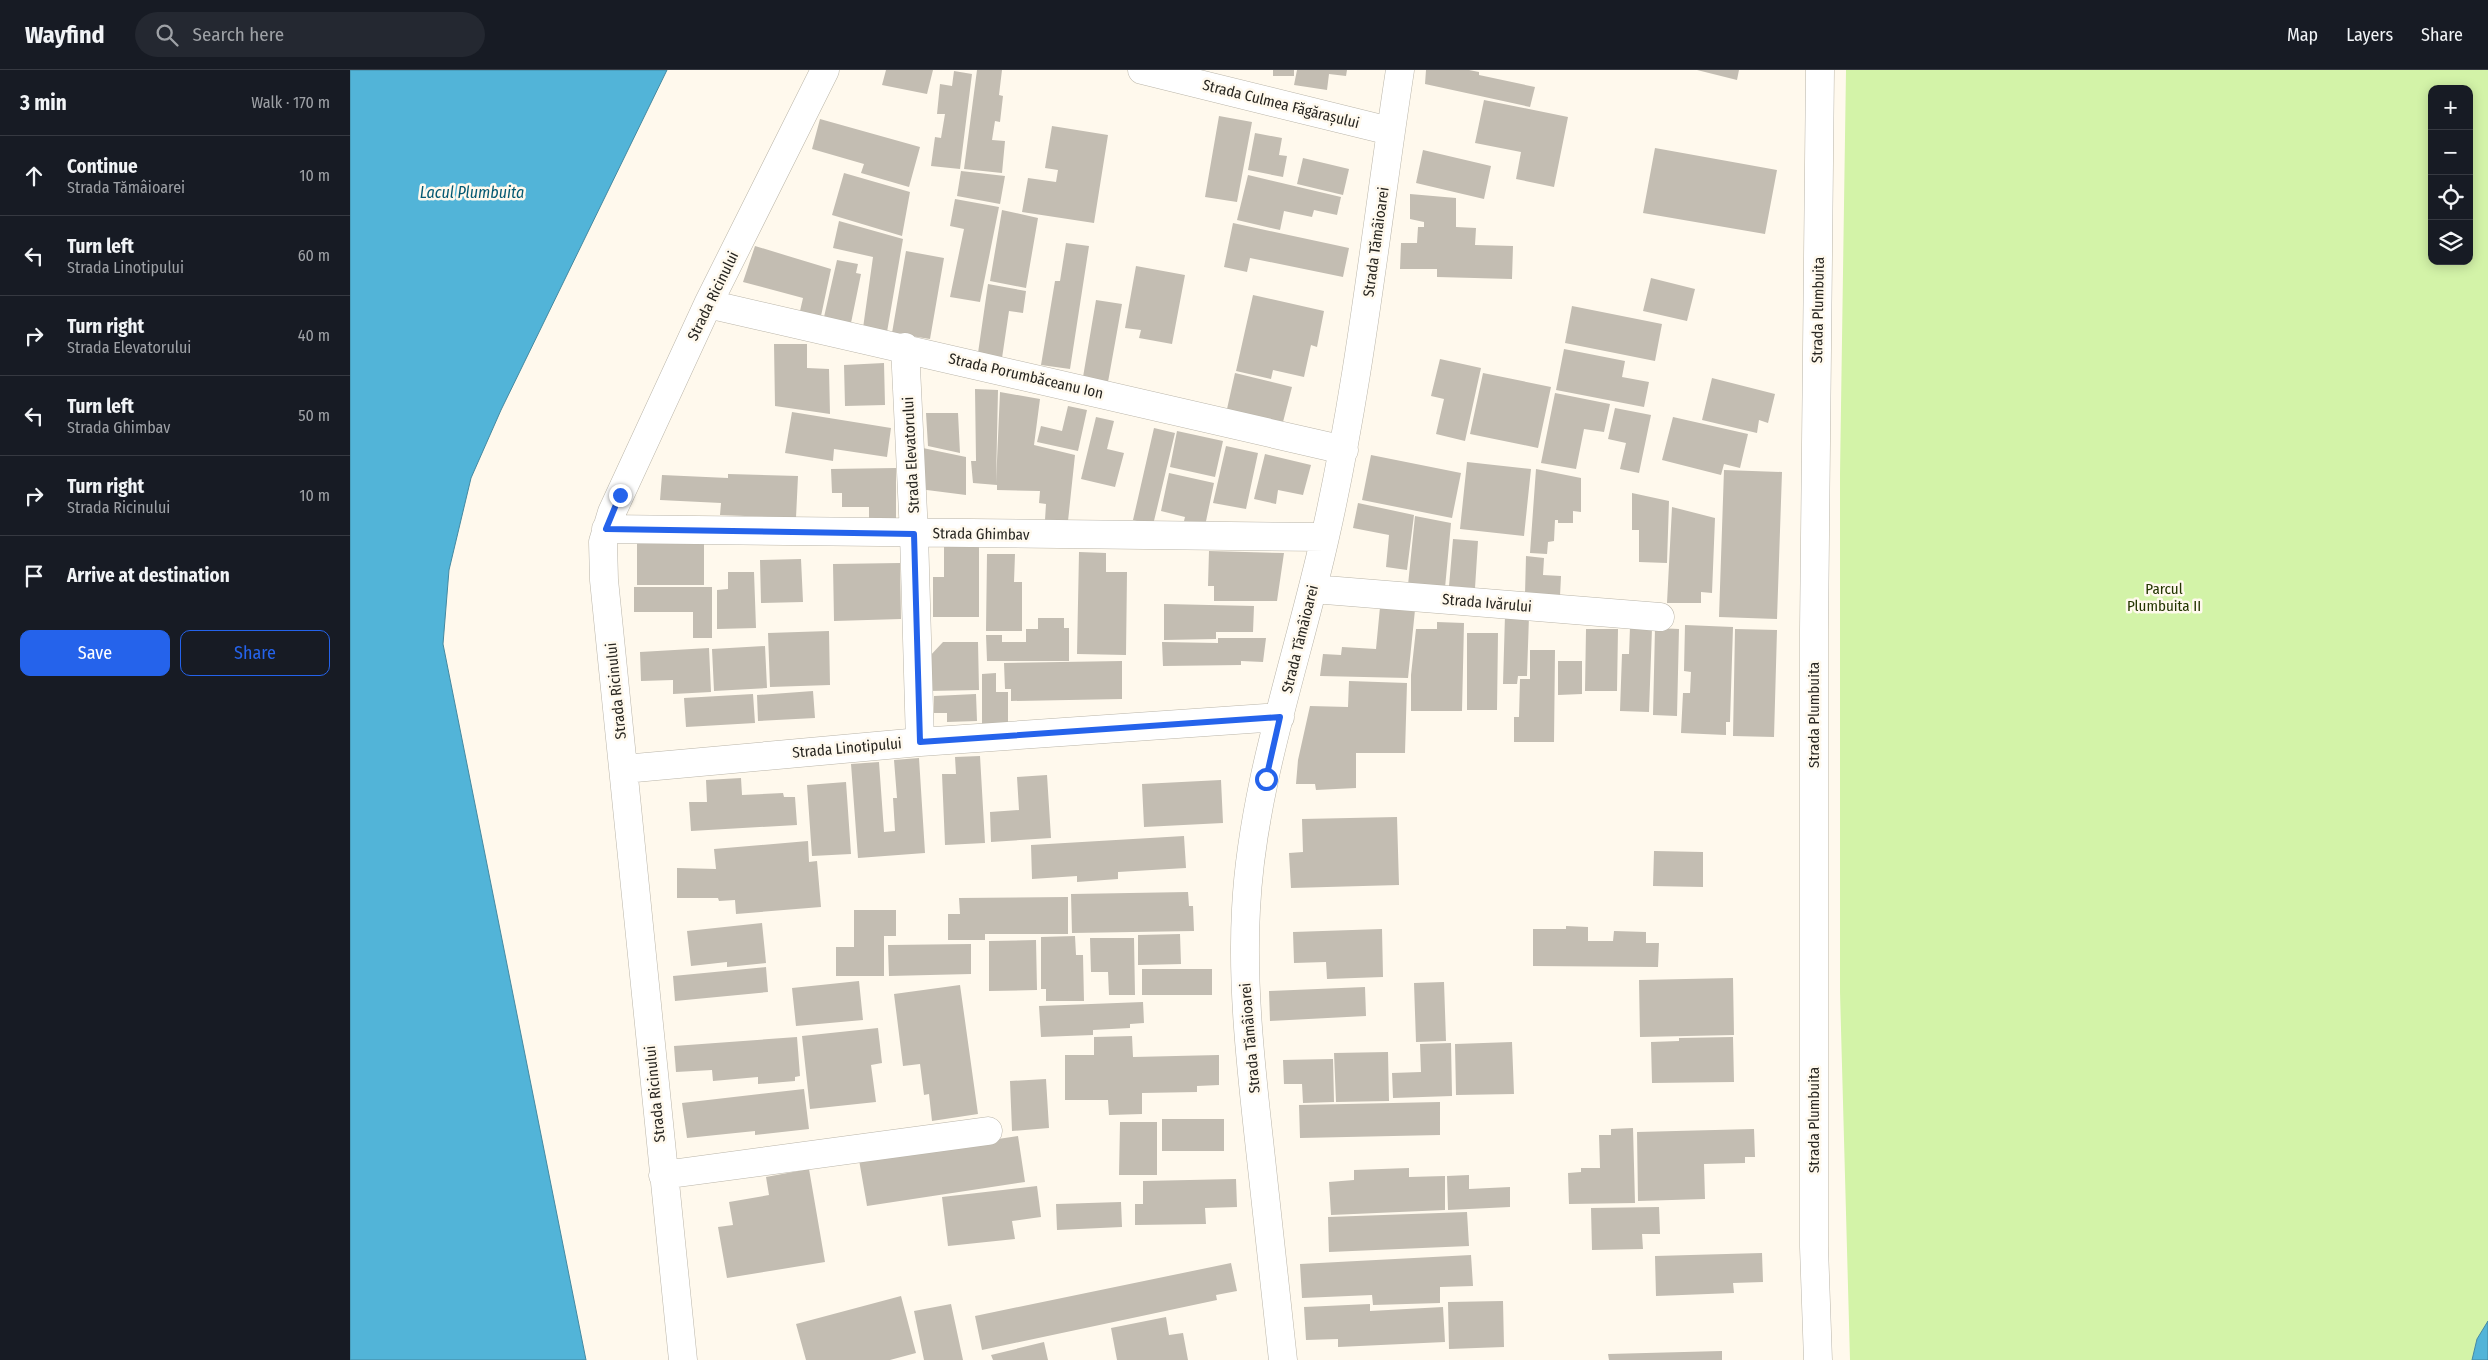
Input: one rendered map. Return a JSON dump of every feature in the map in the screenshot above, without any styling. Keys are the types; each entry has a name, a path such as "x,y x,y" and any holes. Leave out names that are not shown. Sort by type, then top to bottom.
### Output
{"street":[{"name":"Strada Ricinului","path":"683,1360 604,580 603,542 606,529 708,304 825,70"},
{"name":"Strada Culmea Făgărașului","path":"1142,70 1390,131"},
{"name":"Strada Tămâioarei","path":"1279,1359 1250,1056 1245,980 1246,908 1250,864 1257,816 1313,589 1344,450 1400,70"},
{"name":"Strada Plumbuita","path":"1818,1360 1814,1247 1814,630 1820,70"},
{"name":"Strada Porumbăceanu Ion","path":"708,304 905,347 1344,450"},
{"name":"Strada Elevatorului","path":"905,347 914,534 920,742"},
{"name":"Strada Ghimbav","path":"606,529 914,534 1325,537"},
{"name":"Strada Ivărului","path":"1313,589 1660,617"},
{"name":"Strada Linotipului","path":"624,769 920,742 1280,717"},
{"path":"663,1175 988,1131"}],"green space":[{"name":"Parcul Plumbuita II","path":"1846,70 2488,70 2488,1321 2477,1339 2472,1360 1850,1360 1840,992 1840,475"}],"water":[{"name":"Lacul Plumbuita","path":"350,70 667,70 501,410 471,478 449,570 443,644 586,1360 350,1360"},
{"path":"2488,1321 2488,1360 2472,1360 2477,1339"}],"building":[{"path":"886,70 933,70 927,94 882,85"},
{"path":"977,70 1002,70 999,95 1003,96 1000,122 995,121 992,140 1005,141 1002,173 964,169"},
{"path":"1273,70 1294,70 1294,76 1273,76"},
{"path":"1297,70 1347,70 1346,76 1329,74 1327,90 1294,85"},
{"path":"1426,70 1469,70 1479,72 1479,75 1535,87 1530,107 1425,84"},
{"path":"1697,70 1739,70 1737,80"},
{"path":"954,71 972,74 960,169 931,166 935,137 941,138 945,114 937,114 940,84 952,86"},
{"path":"1484,100 1568,117 1554,187 1516,179 1521,152 1475,143"},
{"path":"1219,116 1252,122 1237,202 1205,197"},
{"path":"820,119 920,147 909,187 861,173 864,164 812,149"},
{"path":"1052,126 1108,135 1094,223 1022,212 1028,178 1056,182 1058,170 1045,168"},
{"path":"1255,133 1282,138 1279,155 1287,156 1283,177 1248,170"},
{"path":"1655,148 1777,170 1765,234 1643,213"},
{"path":"1423,150 1491,166 1484,199 1416,183"},
{"path":"1303,158 1349,169 1343,195 1297,184"},
{"path":"961,171 1005,176 1000,204 957,196"},
{"path":"844,173 910,192 902,236 832,215"},
{"path":"1248,175 1341,197 1337,215 1314,210 1312,217 1284,211 1280,230 1237,220"},
{"path":"1410,194 1456,198 1456,227 1476,228 1475,245 1513,246 1512,279 1437,277 1437,269 1400,269 1401,243 1417,243 1418,227 1424,227 1424,222 1410,219"},
{"path":"955,199 999,207 980,302 950,297 964,229 950,226"},
{"path":"1002,210 1038,218 1026,288 990,281"},
{"path":"839,221 903,239 887,332 863,328 873,257 833,248"},
{"path":"1233,223 1349,248 1343,277 1250,258 1247,272 1224,267"},
{"path":"1066,243 1089,246 1070,369 1041,365 1055,281 1060,281"},
{"path":"755,246 831,269 821,316 800,311 803,298 743,282"},
{"path":"906,251 944,258 930,339 892,333"},
{"path":"837,260 858,264 856,273 861,274 851,323 824,317"},
{"path":"1136,266 1185,275 1172,344 1139,338 1141,330 1125,328"},
{"path":"1651,278 1695,289 1687,321 1643,311"},
{"path":"988,284 1026,291 1023,313 1009,311 1002,358 978,353"},
{"path":"1253,295 1324,311 1317,347 1311,345 1304,377 1273,370 1271,379 1236,371"},
{"path":"1096,300 1122,304 1108,382 1083,377"},
{"path":"1572,306 1662,324 1655,361 1565,343"},
{"path":"774,344 807,344 807,368 829,369 830,414 775,406"},
{"path":"1564,349 1625,361 1622,377 1649,382 1644,407 1556,390"},
{"path":"1440,359 1481,368 1465,441 1436,434 1444,399 1431,396"},
{"path":"884,363 885,405 845,406 844,365"},
{"path":"1235,373 1292,387 1283,422 1227,409"},
{"path":"1483,373 1551,387 1538,448 1470,434"},
{"path":"1712,378 1775,394 1768,423 1759,420 1757,433 1702,420"},
{"path":"975,389 998,390 996,483 1000,392 1040,399 1034,445 1075,455 1068,521 1045,520 1046,504 1039,503 1040,491 997,490 997,485 973,483 971,461 976,461"},
{"path":"1555,393 1610,404 1604,432 1584,429 1576,469 1541,463"},
{"path":"1068,406 1087,410 1078,451 1037,442 1041,426 1062,431"},
{"path":"1615,408 1651,415 1639,473 1620,469 1626,443 1608,439"},
{"path":"792,412 891,428 887,457 834,449 833,461 785,453"},
{"path":"926,413 958,413 960,453 928,446"},
{"path":"1096,417 1114,421 1107,449 1124,453 1115,487 1081,479"},
{"path":"1673,417 1748,434 1740,468 1724,464 1721,475 1662,460"},
{"path":"1154,428 1175,433 1153,525 1133,520"},
{"path":"1177,431 1223,441 1215,477 1170,467"},
{"path":"1226,446 1258,453 1246,509 1213,503"},
{"path":"918,447 966,457 966,495 919,489"},
{"path":"1265,454 1311,465 1303,495 1278,490 1276,504 1254,499"},
{"path":"1371,455 1461,473 1452,518 1362,500"},
{"path":"1467,462 1531,469 1524,536 1460,529"},
{"path":"896,468 896,525 869,525 869,507 842,507 842,493 832,493 831,469"},
{"path":"1536,469 1581,478 1581,512 1573,511 1573,523 1558,523 1558,520 1555,520 1554,541 1548,542 1547,554 1530,553"},
{"path":"1724,470 1782,472 1777,619 1719,617"},
{"path":"1169,473 1214,483 1205,526 1184,521 1185,517 1161,511"},
{"path":"728,474 798,476 796,518 720,515 721,503 660,500 662,475 728,478"},
{"path":"1632,493 1669,501 1667,563 1639,562 1639,530 1632,530"},
{"path":"1358,503 1414,515 1407,570 1386,567 1389,535 1353,528"},
{"path":"1672,507 1715,518 1712,593 1701,592 1701,603 1667,603"},
{"path":"1415,516 1451,523 1445,588 1408,585"},
{"path":"637,537 704,537 704,585 637,585"},
{"path":"1453,539 1478,541 1475,588 1449,586"},
{"path":"944,545 979,545 979,617 933,617 933,577 944,577"},
{"path":"1209,551 1284,553 1277,601 1214,601 1214,586 1208,586"},
{"path":"1079,552 1106,553 1106,572 1127,572 1126,655 1077,654"},
{"path":"987,554 1015,554 1014,582 1022,582 1022,631 986,631"},
{"path":"1526,556 1544,558 1543,575 1561,576 1560,596 1525,594"},
{"path":"801,559 803,602 761,603 760,560"},
{"path":"900,563 901,619 834,621 833,564"},
{"path":"728,572 754,572 756,628 717,629 717,590 728,589"},
{"path":"634,587 712,587 712,638 693,638 693,612 634,612"},
{"path":"1164,604 1254,606 1253,632 1216,632 1216,639 1164,640"},
{"path":"1380,607 1415,610 1408,678 1320,676 1323,654 1341,655 1342,647 1376,649"},
{"path":"1505,615 1529,616 1527,676 1518,676 1517,684 1503,684"},
{"path":"1038,618 1064,618 1064,628 1069,628 1069,661 987,661 986,635 1002,635 1002,642 1026,642 1026,629 1038,629"},
{"path":"1437,622 1464,623 1462,711 1411,711 1411,675 1416,629 1437,629"},
{"path":"1685,625 1733,627 1730,722 1726,722 1726,735 1681,733 1683,693 1690,693 1691,672 1684,671"},
{"path":"1630,627 1652,628 1649,712 1620,711 1622,654 1629,654"},
{"path":"1655,628 1679,629 1677,716 1653,715"},
{"path":"1586,629 1618,629 1617,691 1585,691"},
{"path":"1735,629 1777,630 1774,737 1733,736"},
{"path":"829,631 830,685 770,687 768,633"},
{"path":"1467,633 1498,633 1497,710 1467,710"},
{"path":"1218,638 1266,638 1263,662 1241,661 1241,665 1163,666 1162,642 1218,643"},
{"path":"943,642 978,642 979,690 928,691 928,658"},
{"path":"765,646 767,688 714,691 712,649"},
{"path":"709,648 711,692 673,694 673,680 641,681 640,652"},
{"path":"1530,650 1555,650 1554,742 1514,742 1514,717 1519,717 1520,679 1530,679"},
{"path":"1122,661 1122,699 1011,701 1011,689 1005,689 1004,663"},
{"path":"1558,661 1582,661 1582,694 1558,695"},
{"path":"996,673 996,692 1008,692 1008,726 982,726 982,674"},
{"path":"1349,681 1407,683 1405,753 1356,753 1356,788 1316,790 1315,784 1296,784 1298,760 1310,706 1348,707"},
{"path":"813,691 815,718 758,721 757,695"},
{"path":"753,694 755,723 686,727 684,698"},
{"path":"976,694 977,721 947,722 947,713 934,713 934,696"},
{"path":"980,756 985,843 945,845 942,774 956,774 955,757"},
{"path":"919,758 925,853 858,858 851,764 879,762 884,832 895,831 893,798 897,798 894,760"},
{"path":"1047,775 1051,838 991,842 990,812 1019,810 1017,777"},
{"path":"741,778 742,795 783,793 784,797 795,797 797,825 691,831 689,802 707,802 706,780"},
{"path":"1221,780 1223,823 1144,827 1142,784"},
{"path":"846,782 851,854 812,856 807,785"},
{"path":"1397,817 1399,885 1291,888 1289,853 1303,852 1302,819"},
{"path":"1184,836 1186,868 1118,872 1118,879 1077,882 1077,876 1032,879 1031,845"},
{"path":"808,841 809,862 817,861 821,907 736,914 735,900 719,901 718,898 677,898 677,868 716,869 714,849"},
{"path":"1654,851 1703,852 1703,887 1653,886"},
{"path":"1188,892 1189,906 1193,906 1194,931 1072,933 1071,894"},
{"path":"1068,897 1068,934 985,934 985,940 948,940 948,914 960,914 959,898"},
{"path":"854,910 896,910 896,936 884,936 884,976 836,976 836,947 854,947"},
{"path":"762,923 766,963 727,967 727,962 691,966 687,931"},
{"path":"1566,926 1588,927 1588,941 1613,941 1614,931 1646,932 1646,943 1659,943 1658,967 1533,966 1533,929 1566,929"},
{"path":"1382,929 1383,977 1327,979 1326,962 1294,963 1293,932"},
{"path":"1180,934 1181,964 1138,965 1138,935"},
{"path":"1075,936 1076,955 1083,955 1084,1001 1046,1001 1046,989 1041,989 1041,937"},
{"path":"1090,938 1134,938 1135,995 1109,995 1108,972 1091,972"},
{"path":"1036,940 1037,990 989,991 989,941"},
{"path":"971,944 971,974 889,976 888,945"},
{"path":"766,967 768,992 675,1001 673,976"},
{"path":"1142,969 1212,969 1212,995 1142,995"},
{"path":"1733,978 1734,1035 1640,1037 1639,980"},
{"path":"859,981 863,1020 796,1026 792,988"},
{"path":"1444,982 1446,1041 1416,1042 1414,983"},
{"path":"960,985 978,1114 932,1121 929,1094 924,1095 920,1064 903,1066 894,994"},
{"path":"1365,987 1366,1016 1270,1021 1269,991"},
{"path":"1143,1002 1144,1023 1130,1024 1130,1028 1093,1030 1093,1035 1041,1037 1039,1006"},
{"path":"878,1028 882,1063 871,1065 876,1102 810,1109 802,1036"},
{"path":"1132,1036 1133,1057 1219,1055 1219,1085 1197,1086 1197,1092 1142,1093 1142,1114 1109,1115 1108,1100 1065,1100 1065,1055 1094,1055 1094,1037"},
{"path":"797,1037 800,1076 795,1077 795,1081 758,1084 758,1077 713,1081 712,1070 676,1072 674,1046"},
{"path":"1733,1037 1734,1082 1652,1083 1651,1042 1679,1041 1679,1038"},
{"path":"1512,1042 1514,1094 1456,1095 1455,1044"},
{"path":"1451,1043 1452,1096 1393,1098 1392,1073 1421,1072 1420,1044"},
{"path":"1388,1052 1389,1101 1336,1102 1334,1053"},
{"path":"1333,1059 1334,1102 1303,1103 1302,1084 1284,1084 1283,1060"},
{"path":"1046,1079 1049,1128 1012,1131 1010,1081"},
{"path":"804,1089 809,1129 755,1135 755,1131 687,1138 682,1103"},
{"path":"1440,1102 1440,1135 1300,1138 1299,1105"},
{"path":"1162,1119 1224,1119 1224,1151 1162,1151"},
{"path":"1120,1122 1157,1122 1157,1175 1119,1175"},
{"path":"1633,1128 1635,1203 1569,1204 1568,1173 1581,1172 1581,1168 1600,1168 1599,1135 1611,1135 1611,1129"},
{"path":"1754,1129 1755,1157 1745,1157 1745,1163 1704,1164 1705,1199 1638,1201 1637,1132"},
{"path":"1018,1136 1025,1182 867,1206 859,1160"},
{"path":"1409,1168 1409,1177 1445,1176 1445,1210 1331,1215 1329,1182 1354,1180 1354,1170"},
{"path":"809,1169 825,1262 727,1278 718,1227 733,1225 729,1202 769,1195 766,1177"},
{"path":"1469,1175 1469,1189 1510,1187 1510,1207 1448,1210 1447,1176"},
{"path":"1236,1179 1237,1207 1205,1208 1206,1224 1135,1225 1135,1204 1143,1204 1143,1181"},
{"path":"1037,1186 1041,1217 1012,1221 1015,1239 948,1246 942,1197"},
{"path":"1121,1202 1122,1227 1057,1230 1056,1204"},
{"path":"1659,1207 1660,1234 1642,1234 1643,1249 1592,1250 1591,1208"},
{"path":"1467,1212 1469,1246 1329,1252 1328,1217"},
{"path":"1762,1253 1763,1282 1733,1283 1734,1293 1656,1296 1655,1256"},
{"path":"1471,1255 1473,1286 1440,1287 1440,1303 1373,1305 1372,1295 1302,1298 1300,1264"},
{"path":"1231,1263 1237,1291 1216,1295 1217,1300 982,1350 975,1316"},
{"path":"901,1296 916,1353 890,1360 806,1360 796,1324"},
{"path":"1503,1301 1504,1347 1449,1349 1448,1302"},
{"path":"951,1304 963,1360 924,1360 914,1311"},
{"path":"1370,1304 1370,1311 1443,1307 1445,1342 1338,1347 1338,1339 1306,1340 1304,1307"},
{"path":"1166,1317 1169,1335 1183,1333 1188,1360 1117,1360 1111,1328"},
{"path":"1044,1342 1048,1360 993,1360 991,1355"},
{"path":"1722,1351 1722,1360 1609,1360 1608,1354"}],"route":[{"path":"620,495 606,529 914,534 920,742 1280,717 1266,779"}]}
